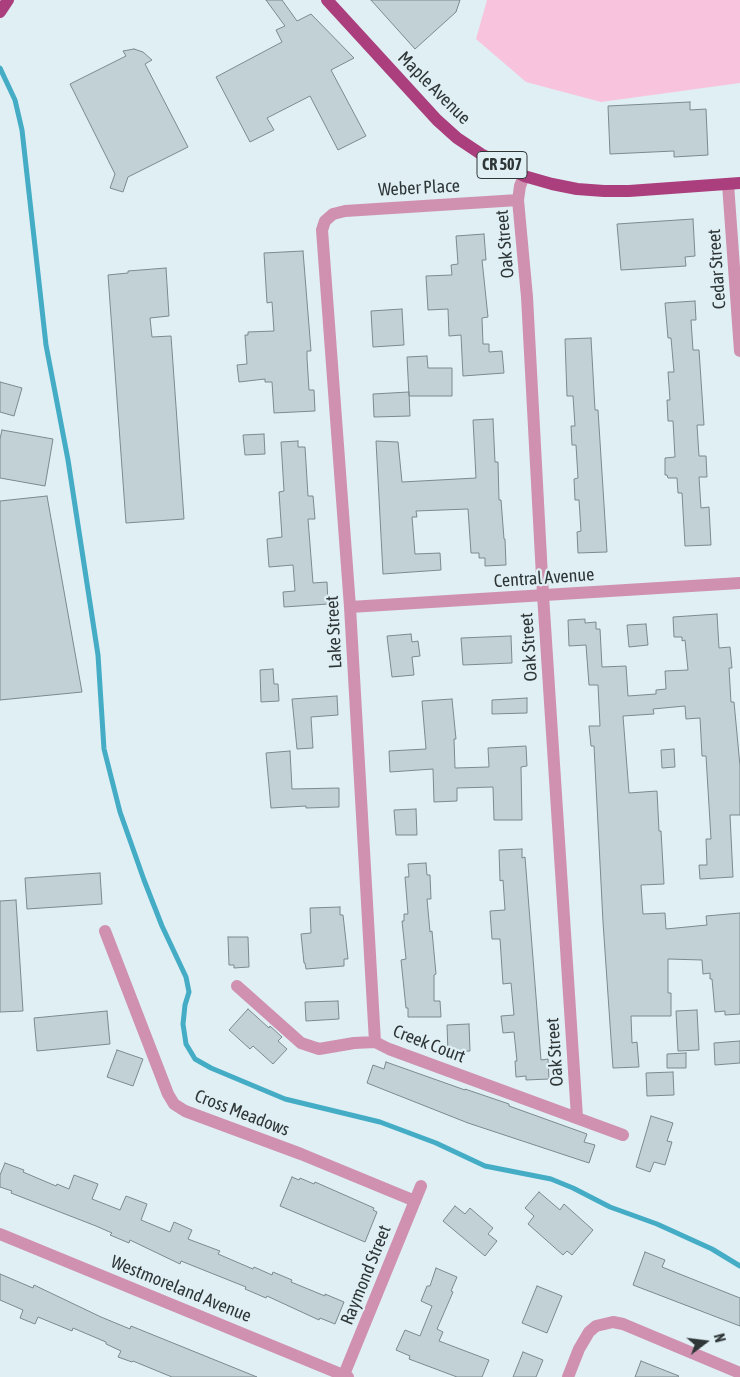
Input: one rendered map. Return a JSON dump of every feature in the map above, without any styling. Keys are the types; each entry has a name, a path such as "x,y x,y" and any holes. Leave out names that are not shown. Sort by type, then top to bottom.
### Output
{"main road":[{"path":"0,12 8,0"},
{"name":"Maple Avenue","path":"327,0 437,120 457,138 481,154 524,176 560,186 604,191 734,184"}],"street":[{"name":"Oak Street","path":"524,176 518,200 527,297 543,595 577,1118"},
{"name":"Cedar Street","path":"734,184 740,351"},
{"name":"Weber Place","path":"325,221 333,214 345,210 518,200"},
{"name":"Lake Street","path":"325,221 322,230 350,607 375,1042"},
{"name":"Central Avenue","path":"350,607 740,583"},
{"name":"Cross Meadows","path":"106,931 168,1094 174,1104 185,1111 326,1164 415,1201"},
{"name":"Creek Court","path":"237,986 301,1043 319,1049 354,1043 375,1042 623,1135"},
{"name":"Raymond Street","path":"345,1376 421,1186"},
{"name":"Westmoreland Avenue","path":"0,1234 345,1376"},
{"path":"568,1377 579,1349 589,1332 596,1326 613,1322 624,1324 740,1373"}],"shaded area":[{"path":"487,0 740,0 740,83 601,102 526,82 476,39"}],"building":[{"path":"266,0 282,0 297,21 311,14 354,58 331,70 366,136 338,150 310,96 267,118 274,130 250,142 216,77 282,42 276,30 285,26"},
{"path":"371,0 460,0 456,12 415,49"},
{"path":"134,49 143,52 152,60 145,64 188,147 128,177 123,192 110,188 115,174 70,84 126,56 123,51"},
{"path":"690,102 690,110 706,109 708,155 674,157 674,151 610,154 608,106"},
{"path":"693,219 695,256 685,257 686,266 621,270 617,224"},
{"path":"484,234 486,260 482,260 488,317 482,318 483,344 489,344 489,352 502,351 504,373 463,376 461,335 449,336 448,309 428,310 426,276 452,275 451,265 458,264 456,236"},
{"path":"303,251 311,351 307,351 309,390 314,390 315,411 274,413 272,382 265,382 265,379 239,382 237,365 247,364 245,335 248,335 248,332 274,331 272,302 267,303 264,253"},
{"path":"166,268 169,316 150,318 152,337 171,336 184,519 126,523 108,275 128,273 128,271"},
{"path":"695,301 696,320 691,320 693,350 699,350 704,425 697,425 699,456 706,456 707,477 699,477 701,508 709,507 711,545 685,546 682,493 678,493 677,478 668,478 665,475 665,458 675,457 673,421 668,421 667,400 670,400 668,372 674,372 671,338 668,338 665,303"},
{"path":"402,309 404,345 373,347 371,311"},
{"path":"591,338 595,410 598,410 607,552 578,553 577,532 581,531 579,500 575,500 574,479 578,478 576,445 572,445 571,426 575,426 573,396 567,396 565,339"},
{"path":"427,356 428,368 452,368 452,396 409,396 407,357"},
{"path":"0,382 22,388 14,416 0,412"},
{"path":"409,392 410,416 374,417 373,394"},
{"path":"493,419 495,462 498,462 499,500 501,500 506,565 485,566 485,558 479,558 479,553 471,553 468,509 416,511 417,517 412,517 415,554 440,553 441,570 383,574 376,441 398,442 402,482 476,478 473,420"},
{"path":"2,430 53,439 45,486 0,478 0,439"},
{"path":"264,434 265,454 245,455 243,435"},
{"path":"298,441 298,447 305,447 308,496 313,496 315,519 308,519 313,583 327,582 328,604 284,607 283,592 295,591 293,565 269,567 267,539 282,537 279,492 284,491 281,442"},
{"path":"47,496 82,692 0,700 0,501"},
{"path":"717,614 719,648 730,647 732,668 729,668 731,702 734,702 740,766 740,815 730,815 733,877 700,879 699,865 707,865 706,839 711,839 706,756 702,756 700,718 686,719 685,706 653,709 654,714 623,716 629,793 657,791 664,884 641,885 643,914 665,913 666,929 707,925 706,916 740,913 740,1014 725,1015 725,1011 715,1012 712,979 710,979 710,973 703,974 702,960 668,959 668,993 671,993 671,1016 631,1016 632,1043 637,1042 639,1067 613,1068 594,746 591,746 589,726 600,726 598,685 589,685 586,645 569,646 568,620 585,619 585,623 596,622 596,629 600,629 602,667 626,666 628,696 656,694 656,690 666,689 665,671 688,670 685,640 682,641 682,637 674,637 673,617"},
{"path":"646,624 648,645 629,647 627,625"},
{"path":"411,634 412,642 418,641 420,656 412,657 414,675 392,677 387,636"},
{"path":"511,636 512,663 463,665 461,638"},
{"path":"273,669 274,684 278,684 279,701 261,702 260,670"},
{"path":"337,696 338,715 311,717 313,748 297,749 292,699"},
{"path":"527,698 527,713 492,714 492,700"},
{"path":"452,699 456,739 454,739 455,768 489,767 488,748 526,746 527,766 521,767 522,820 494,820 493,787 457,788 457,801 434,802 433,769 390,772 389,751 426,749 422,701"},
{"path":"674,749 675,767 662,768 661,750"},
{"path":"290,751 292,789 339,788 339,807 271,808 266,753"},
{"path":"416,809 417,835 396,835 394,810"},
{"path":"522,849 522,858 525,857 541,1060 548,1059 549,1079 526,1080 526,1076 516,1077 515,1061 517,1061 514,1032 503,1033 501,1016 514,1015 511,983 503,984 500,939 492,939 490,911 505,910 503,880 500,881 499,850"},
{"path":"426,863 427,875 430,875 431,899 427,899 436,974 434,975 434,1001 440,1001 441,1017 408,1017 401,960 406,959 402,921 404,921 404,914 408,914 405,877 409,877 408,864"},
{"path":"100,873 102,904 27,909 25,878"},
{"path":"16,900 23,1011 0,1012 0,901"},
{"path":"340,907 340,915 343,915 348,959 344,959 344,966 306,969 301,934 311,933 310,908"},
{"path":"228,937 248,937 249,967 234,968 234,965 229,965"},
{"path":"338,1001 339,1019 306,1021 305,1002"},
{"path":"248,1009 282,1037 278,1041 287,1049 273,1064 253,1046 250,1049 229,1030"},
{"path":"697,1010 699,1050 678,1051 676,1011"},
{"path":"107,1011 110,1044 37,1051 34,1018"},
{"path":"469,1024 470,1051 448,1052 447,1025"},
{"path":"740,1041 740,1063 715,1065 714,1043"},
{"path":"117,1050 143,1059 133,1086 107,1077"},
{"path":"686,1053 686,1068 667,1068 667,1054"},
{"path":"386,1062 509,1104 509,1106 587,1134 584,1142 595,1145 589,1163 468,1123 367,1083 373,1065 384,1069"},
{"path":"673,1072 674,1095 647,1096 646,1073"},
{"path":"651,1116 673,1123 667,1141 672,1142 665,1165 654,1162 650,1172 636,1167"},
{"path":"5,1163 56,1186 57,1184 69,1189 74,1175 98,1184 92,1199 120,1210 126,1196 147,1204 141,1220 170,1232 174,1222 192,1230 188,1239 220,1251 218,1254 253,1269 254,1267 272,1275 273,1272 292,1280 291,1282 344,1302 335,1324 320,1318 319,1320 267,1296 266,1298 245,1289 246,1287 181,1261 180,1264 130,1240 129,1243 110,1235 112,1233 96,1226 11,1193 12,1191 0,1187 0,1175"},
{"path":"292,1177 314,1184 315,1182 374,1208 373,1210 377,1212 365,1242 280,1206"},
{"path":"539,1192 560,1210 564,1204 593,1230 572,1255 567,1251 563,1255 528,1224 534,1216 525,1208"},
{"path":"455,1206 465,1214 470,1208 493,1228 488,1234 497,1241 485,1256 443,1221"},
{"path":"645,1252 665,1260 662,1267 740,1298 740,1326 633,1285"},
{"path":"436,1268 457,1277 451,1291 453,1292 437,1329 443,1332 439,1341 489,1360 482,1377 457,1377 409,1359 410,1356 396,1350 405,1330 420,1336 432,1306 421,1301 427,1286 430,1286"},
{"path":"0,1274 33,1288 34,1285 130,1329 131,1326 257,1377 172,1377 118,1357 121,1351 106,1344 106,1342 73,1328 72,1331 38,1317 35,1324 20,1318 23,1310 0,1300"},
{"path":"537,1286 562,1296 547,1333 522,1323"},
{"path":"523,1352 543,1360 536,1377 513,1377"},
{"path":"641,1361 679,1376 635,1377"}],"waterway":[{"path":"0,68 15,100 22,130 46,345 68,460 98,655 104,749 120,812 144,880 162,926 186,977 189,992 185,1005 183,1024 186,1044 195,1059 211,1068 285,1099 380,1122 436,1143 485,1166 551,1179 610,1207 657,1224 712,1249 740,1266"}]}
